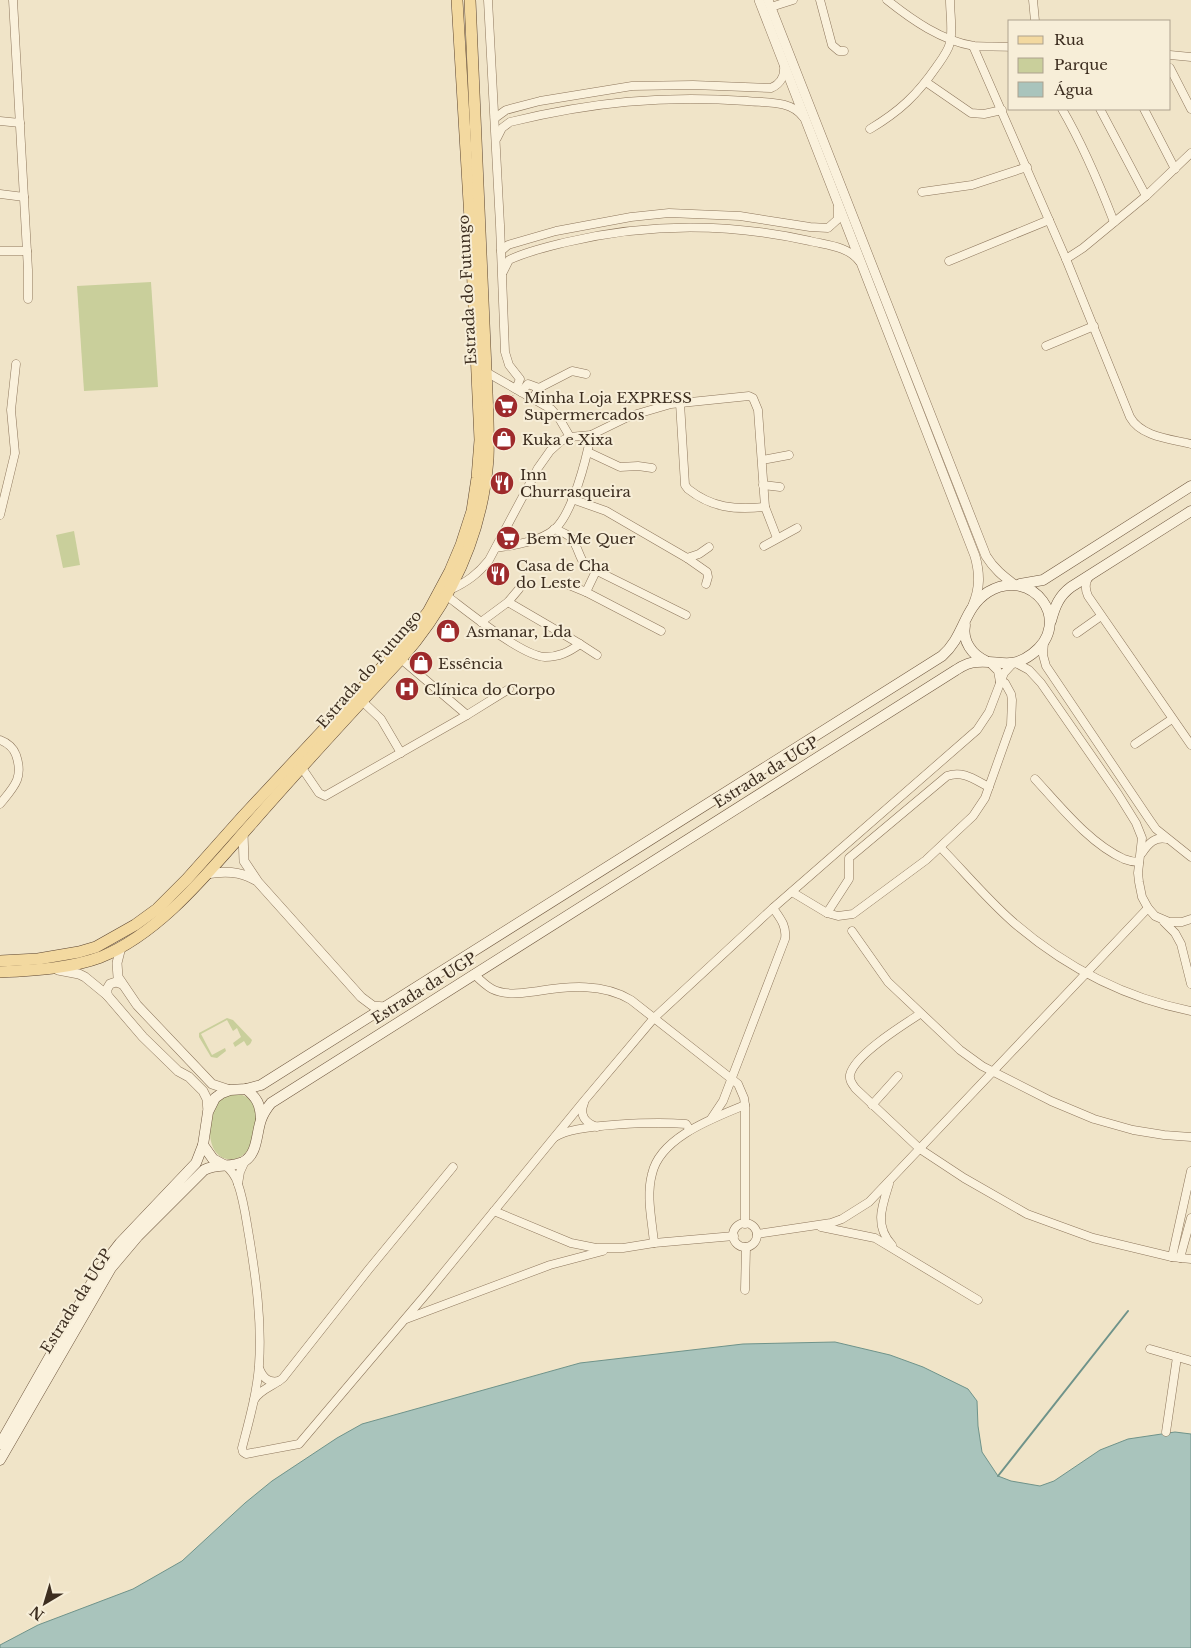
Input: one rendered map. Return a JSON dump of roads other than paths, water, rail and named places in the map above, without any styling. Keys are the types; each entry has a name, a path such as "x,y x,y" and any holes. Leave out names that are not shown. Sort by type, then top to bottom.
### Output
{"main road":[{"name":"Estrada do Futungo","path":"0,972 42,970 84,962 121,946 140,935 164,916 244,833 418,640 449,593 469,547 482,498 488,456 470,0"},
{"name":"Estrada do Futungo","path":"0,961 38,958 79,952 96,947 135,925 157,909 187,879 396,652 428,612 450,571 472,511 480,440 458,4"},
{"path":"225,1165 213,1159 203,1145 208,1112 215,1098 222,1093 230,1090 246,1090 261,1085 942,656 955,642 973,606 992,590 1003,586 1043,580 1191,486"},
{"path":"1065,592 1191,511"},
{"path":"1015,585 1030,590 1041,598 1048,610 1050,629"},
{"name":"Estrada da UGP","path":"0,1460 104,1278 119,1257 200,1174 211,1167 238,1164 245,1161 255,1147 261,1119 271,1103 956,670 972,663 989,662 1000,664 1014,662 1029,656 1044,642 1050,629 1056,604 1065,592"},
{"path":"965,622 964,630 967,643 974,653 989,662"},
{"path":"246,1090 259,1103 261,1119"},
{"name":"Estrada da UGP","path":"0,1444 99,1270 120,1243 192,1168 203,1145"}],"street":[{"path":"13,0 28,299"},
{"path":"488,0 505,352 509,365 520,379 518,391"},
{"path":"489,17 494,0"},
{"path":"759,0 975,556 980,583 973,606"},
{"path":"793,0 770,4 986,556 998,573 1015,585"},
{"path":"820,0 832,45 840,52 844,51"},
{"path":"870,129 890,117 909,102 947,52 950,39 950,0"},
{"path":"1033,0 1035,20"},
{"path":"890,1 919,24 950,39 974,46 1008,47"},
{"path":"974,46 1066,259 1134,424 1144,432 1191,444"},
{"path":"1171,55 1191,57"},
{"path":"495,118 511,108 570,95 622,88 693,84 771,88 776,86 784,76 784,64"},
{"path":"1171,70 1191,109"},
{"path":"926,82 971,113 984,114 1002,110"},
{"path":"647,86 643,87 641,92 642,96 647,100"},
{"path":"622,88 626,89 628,93 626,100 622,102"},
{"path":"494,96 505,107 511,108"},
{"path":"496,141 502,128 510,122 567,110 647,100 708,98 780,104 796,108 807,123"},
{"path":"1063,110 1093,170 1114,222"},
{"path":"1101,110 1146,196"},
{"path":"1145,110 1175,169"},
{"path":"495,118 510,122"},
{"path":"0,121 20,123"},
{"path":"1066,259 1083,248 1146,196 1191,153"},
{"path":"922,192 972,185 1027,167"},
{"path":"0,194 24,197"},
{"path":"501,251 508,245 556,231 594,223 656,215 740,216 822,229 828,228 838,219 839,211 836,197"},
{"path":"681,214 677,215 674,221 676,226 681,227"},
{"path":"656,215 660,216 662,222 660,227 656,229"},
{"path":"949,261 1049,220"},
{"path":"500,225 508,237 518,242"},
{"path":"501,251 512,256 590,237 656,229 681,227 733,229 795,238 844,249 855,256 863,268"},
{"path":"0,251 27,251"},
{"path":"502,274 509,260 519,255"},
{"path":"1046,346 1094,326"},
{"path":"0,515 15,453 11,410 16,364"},
{"path":"533,398 539,388 572,371 586,374"},
{"path":"486,372 551,409 559,418 570,437"},
{"path":"518,391 528,384 539,388"},
{"path":"580,644 570,652 559,656 543,657 531,654 481,622 449,593 468,582 480,571 496,548 538,468 560,441 570,437 591,435 630,416 680,403 749,396 753,398 758,410 765,507 776,538"},
{"path":"680,403 685,485 688,489 717,505 743,509 765,507"},
{"path":"496,548 540,537 554,529 563,519 588,452 591,435"},
{"path":"588,452 620,467 638,466 652,468"},
{"path":"762,460 789,455"},
{"path":"0,476 9,479"},
{"path":"763,485 780,487"},
{"path":"572,499 606,511 687,558 707,572 706,584"},
{"path":"764,546 797,528"},
{"path":"554,529 568,535 573,540 580,557 586,565 686,615"},
{"path":"687,558 699,554 710,547"},
{"path":"586,592 596,571"},
{"path":"1092,573 1086,585 1088,596 1191,745"},
{"path":"569,585 661,631"},
{"path":"481,622 508,602 519,589"},
{"path":"1065,592 1078,591 1088,596"},
{"path":"508,602 597,655"},
{"path":"1077,633 1101,616"},
{"path":"1044,642 1043,655 1046,666 1152,824 1169,839 1190,852"},
{"path":"401,659 467,715"},
{"path":"989,662 998,671 1000,682"},
{"path":"225,1165 238,1184 245,1213 256,1280 260,1341 259,1368 242,1448 243,1452 250,1454 299,1444 654,1018 773,908 978,730 990,712 1004,673 1014,662 1029,670 1040,682 1131,813 1142,838 1139,882 1142,897 1148,908 1154,916 1162,920 1176,923 1191,919"},
{"path":"792,892 827,913 838,916 853,914 926,860 977,812 989,787 1011,724 1011,694 1005,683 1000,682"},
{"path":"302,768 319,793 325,796 509,689"},
{"path":"362,702 381,719 401,753"},
{"path":"1135,744 1172,719"},
{"path":"0,740 8,743 14,749 20,766 20,773 14,786 0,804"},
{"path":"827,913 849,879 850,858 947,776 963,773 989,787"},
{"path":"1035,779 1081,828 1110,851 1126,860 1140,858"},
{"path":"244,833 244,862 258,882 361,998 373,1006 385,1007"},
{"path":"1140,858 1148,844 1155,839 1169,839"},
{"path":"944,851 1017,926 1048,950 1106,983 1143,998 1191,1011"},
{"path":"206,874 217,872 238,873 258,882"},
{"path":"711,1119 723,1100 732,1079 785,939 784,924 773,908"},
{"path":"757,1234 819,1226 842,1219 869,1202 1148,908"},
{"path":"1162,920 1176,934 1181,944 1191,984"},
{"path":"852,931 888,982 920,1014 960,1050 993,1071 1052,1101 1094,1119 1133,1130 1191,1137"},
{"path":"121,946 117,968 122,984 137,1005 212,1084 230,1090"},
{"path":"42,970 60,970 79,974 93,982 108,995 143,1037 203,1091 207,1100 208,1112"},
{"path":"474,974 493,990 507,993 572,987 605,989 619,993 738,1084 745,1105 745,1224"},
{"path":"108,995 107,989 110,984 116,982 122,984"},
{"path":"361,998 366,1010 365,1017 361,1022"},
{"path":"920,1014 882,1038 850,1074 850,1081 872,1105 920,1149 964,1178 1027,1214 1093,1238 1176,1257 1191,1258"},
{"path":"872,1105 898,1076"},
{"path":"584,1101 581,1110 583,1118 589,1125 598,1128"},
{"path":"654,1243 649,1192 652,1172 657,1161 664,1151 690,1130 745,1105"},
{"path":"552,1140 560,1134 569,1132 652,1122 686,1124 690,1130"},
{"path":"238,1184 240,1172 245,1161"},
{"path":"253,1402 257,1394 279,1381 453,1167"},
{"path":"1176,1257 1191,1172"},
{"path":"891,1179 881,1210 880,1225 887,1239 899,1251"},
{"path":"494,1210 571,1243 596,1248 623,1248"},
{"path":"1176,1257 1191,1218"},
{"path":"741,1224 752,1225 757,1234 753,1244 746,1247 739,1245 734,1236 735,1229 741,1224"},
{"path":"819,1226 875,1238 978,1300"},
{"path":"404,1320 550,1265 592,1254 654,1243 734,1236"},
{"path":"745,1290 746,1247"},
{"path":"1150,1349 1191,1361"},
{"path":"1166,1432 1178,1357"},
{"path":"259,1368 262,1377 269,1381 279,1381"}],"water":[{"path":"835,1342 890,1355 923,1367 968,1389 977,1401 982,1452 998,1476 1011,1481 1040,1486 1054,1481 1100,1450 1128,1439 1175,1432 1191,1434 1191,1648 0,1648 0,1645 38,1625 133,1589 182,1561 272,1481 337,1438 362,1424 580,1363 743,1344"}],"waterway":[{"path":"998,1476 1128,1311"}],"place":[{"name":"Minha Loja EXPRESS Supermercados","path":"506,406"},
{"name":"Kuka e Xixa","path":"504,439"},
{"name":"Inn Churrasqueira","path":"502,483"},
{"name":"Bem Me Quer","path":"508,538"},
{"name":"Casa de Cha do Leste","path":"498,574"},
{"name":"Asmanar, Lda","path":"448,631"},
{"name":"Essência","path":"421,663"},
{"name":"Clínica do Corpo","path":"407,689"}]}
